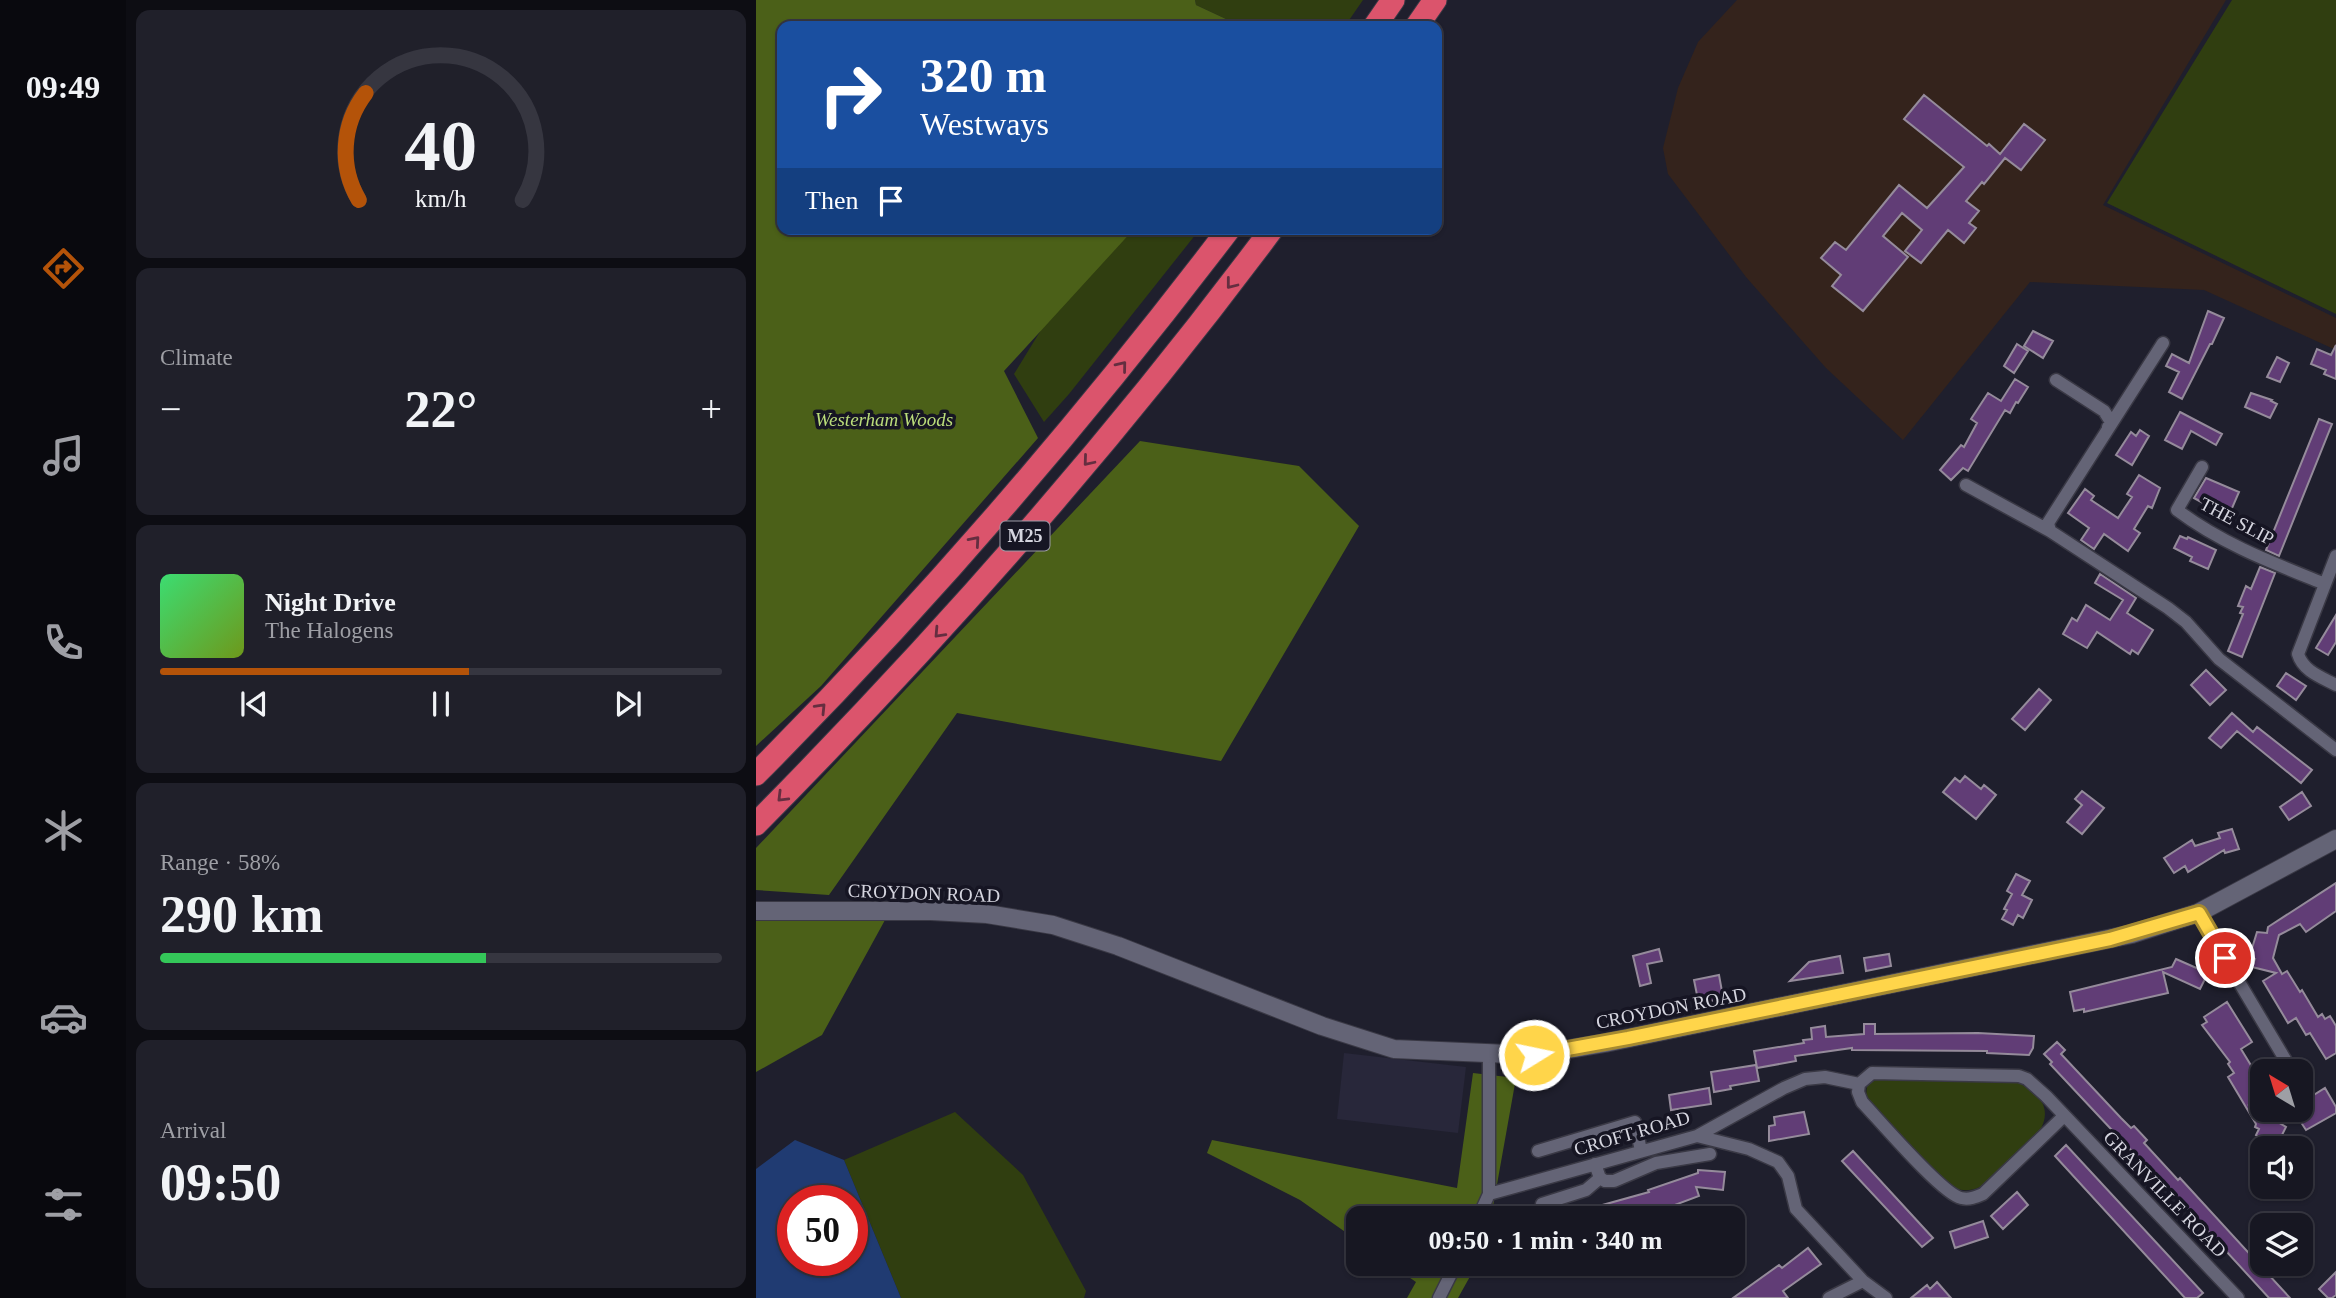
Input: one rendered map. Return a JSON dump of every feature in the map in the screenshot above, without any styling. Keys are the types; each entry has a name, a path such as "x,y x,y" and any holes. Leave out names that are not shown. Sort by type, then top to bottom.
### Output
{"highway":[{"path":"1378,21 1393,0"},
{"path":"1420,21 1435,0"},
{"name":"M25","path":"756,774 865,662 1006,506 1141,343 1224,235"},
{"name":"M25","path":"756,824 904,671 1003,562 1146,391 1267,235"}],"main road":[{"name":"CROYDON ROAD","path":"756,911 987,914 1053,925 1118,946 1322,1027 1394,1049 1534,1055 2110,939 2199,913 2336,839"}],"street":[{"path":"2050,531 2048,523 2163,343"},
{"path":"2056,380 2104,411 2111,422 2108,427"},
{"name":"THE SLIP","path":"2202,467 2177,510 2202,529 2236,547 2325,584"},
{"path":"1966,485 2050,531 2168,608 2186,622 2219,659 2336,750"},
{"path":"2336,556 2298,654 2301,663 2308,669 2336,685"},
{"path":"2199,913 2284,1059"},
{"path":"1484,1206 1489,1194 1489,1054"},
{"name":"GRANVILLE ROAD","path":"1859,1084 1872,1073 2019,1076 2033,1083 2238,1298"},
{"name":"CROFT ROAD","path":"1489,1194 1697,1136 1805,1079 1825,1077 1859,1084"},
{"path":"1859,1084 1858,1092 1862,1102 1944,1189 1963,1199 1983,1194 2064,1116"},
{"path":"1538,1151 1635,1122 1641,1151"},
{"path":"1697,1136 1749,1149 1778,1162 1788,1176 1796,1209 1863,1281 1886,1298"},
{"path":"1595,1164 1600,1178 1614,1181 1656,1163 1710,1154"},
{"path":"1542,1204 1586,1190 1600,1178"},
{"path":"1439,1298 1449,1276"},
{"path":"1829,1298 1863,1281"}],"shaded area":[{"path":"1737,0 2226,0 2103,205 2336,318 2336,350 2204,290 2030,282 1903,440 1826,368 1746,277 1668,174 1663,148 1678,88 1698,42"},
{"path":"1344,1053 1466,1067 1458,1133 1337,1119"}],"green space":[{"name":"Westerham Woods","path":"756,0 1195,0 1196,5 1230,21 777,21 777,235 1129,235 1004,371 1038,438 821,686 756,746"},
{"path":"1195,0 1363,0 1348,21 1230,21 1196,5"},
{"path":"2232,0 2336,0 2336,314 2107,203"},
{"path":"1113,235 1195,235 1044,422 1014,374 1060,299"},
{"path":"1140,441 1299,466 1359,526 1221,761 957,713 829,895 756,890 756,848"},
{"path":"885,920 822,1035 756,1072 756,921"},
{"path":"1473,1073 1516,1078 1493,1206 1346,1206 1346,1233 1300,1200 1207,1153 1212,1140 1457,1188"},
{"path":"1875,1080 2019,1083 2037,1096 2045,1110 2043,1124 2023,1151 1980,1187 1955,1189 1947,1185 1866,1098 1867,1085"},
{"path":"955,1112 1023,1175 1086,1291 1084,1298 901,1298 868,1218 868,1185 854,1185 844,1160"},
{"path":"1407,1276 1470,1276 1458,1298 1407,1298 1416,1282"}],"water":[{"path":"795,1140 844,1160 854,1185 777,1185 777,1276 868,1276 868,1218 901,1298 756,1298 756,1169"}],"building":[{"path":"1924,95 2000,154 2024,124 2045,140 2021,170 2005,158 1966,201 1979,211 1969,223 1976,228 1964,243 1948,230 1921,263 1905,251 1922,230 1902,213 1883,236 1908,257 1863,311 1832,286 1841,275 1821,258 1835,242 1846,250 1899,185 1927,208 1964,167 1904,119"},
{"path":"2208,311 2224,318 2182,399 2169,392 2179,372 2166,366 2172,354 2189,363"},
{"path":"2033,331 2053,341 2043,358 2024,346"},
{"path":"2017,344 2028,351 2014,373 2004,366"},
{"path":"2336,345 2336,379 2324,374 2326,370 2311,364 2317,349 2331,355"},
{"path":"2277,357 2289,363 2280,382 2267,377"},
{"path":"2015,379 2028,387 2018,403 2016,402 2010,413 2005,410 1968,471 1963,468 1951,480 1940,470 1961,445 1964,447 1977,423 1971,419 1988,393 2001,401"},
{"path":"2251,393 2277,404 2270,418 2245,407"},
{"path":"2180,412 2222,434 2216,445 2191,431 2182,449 2165,440"},
{"path":"2319,419 2332,424 2279,556 2266,550"},
{"path":"2140,430 2149,436 2132,465 2116,455 2131,432 2136,436"},
{"path":"2139,475 2160,488 2152,508 2148,506 2134,529 2140,533 2128,551 2104,534 2094,549 2081,540 2089,528 2068,513 2085,489 2094,496 2091,500 2118,518 2132,497 2127,494"},
{"path":"2206,478 2239,492 2226,522 2212,515 2214,509 2194,498"},
{"path":"2180,536 2216,550 2208,569 2190,561 2192,557 2174,548"},
{"path":"2260,567 2275,573 2242,657 2228,651 2243,614 2240,613 2243,607 2238,606 2246,586 2251,589"},
{"path":"2100,574 2136,598 2127,613 2153,630 2138,654 2132,650 2130,654 2097,632 2087,648 2063,634 2072,618 2077,621 2086,605 2110,620 2123,600 2095,583"},
{"path":"2336,615 2336,642 2328,655 2316,648"},
{"path":"2206,670 2226,690 2210,705 2191,685"},
{"path":"2286,673 2306,686 2296,700 2277,686"},
{"path":"2039,689 2051,700 2025,730 2012,719"},
{"path":"2232,713 2253,732 2257,727 2312,770 2301,783 2237,731 2221,748 2209,738"},
{"path":"1965,776 1981,789 1984,785 1996,795 1976,819 1943,792 1955,778 1960,782"},
{"path":"2082,791 2104,808 2082,834 2067,822 2082,805 2075,799"},
{"path":"2302,792 2311,806 2289,820 2280,807"},
{"path":"2232,829 2239,849 2225,853 2224,850 2188,872 2185,866 2174,873 2164,858 2192,840 2195,846 2220,838 2218,833"},
{"path":"2016,874 2030,881 2022,895 2032,900 2023,918 2018,915 2013,925 2002,919 2012,894 2007,891"},
{"path":"2336,883 2336,911 2306,932 2300,924 2279,935 2273,958 2282,974 2287,971 2300,992 2302,990 2318,1017 2322,1014 2325,1019 2330,1016 2336,1026 2336,1053 2326,1059 2310,1033 2306,1035 2296,1018 2288,1023 2263,981 2276,973 2252,967 2255,959 2249,958 2257,932 2267,933 2268,927"},
{"path":"1659,949 1662,961 1647,964 1651,983 1640,986 1633,956"},
{"path":"1889,954 1891,966 1866,971 1864,958"},
{"path":"1840,956 1843,973 1790,981 1809,962"},
{"path":"2176,959 2208,973 2200,989 2163,972 2168,993 2084,1012 2084,1009 2074,1011 2070,992 2172,967"},
{"path":"1719,975 1723,997 1699,1005 1694,980"},
{"path":"2227,1002 2252,1042 2241,1049 2250,1064 2250,1114 2228,1077 2234,1073 2228,1064 2230,1062 2202,1025 2207,1022 2204,1017"},
{"path":"1864,1024 1875,1024 1875,1034 1978,1033 2034,1036 2033,1048 2029,1055 1987,1051 1852,1048 1795,1056 1796,1061 1757,1068 1754,1051 1804,1043 1803,1040 1812,1039 1811,1028 1825,1026 1826,1037 1864,1034"},
{"path":"2057,1042 2065,1050 2061,1054 2131,1128 2134,1126 2147,1140 2144,1143 2250,1254 2250,1276 2270,1276 2290,1298 2269,1298 2161,1180 2158,1183 2140,1160 2050,1064 2052,1062 2044,1054"},
{"path":"1756,1065 1759,1081 1714,1092 1711,1072"},
{"path":"1709,1088 1711,1104 1671,1110 1669,1095"},
{"path":"2325,1088 2336,1107 2336,1113 2306,1130 2301,1122 2314,1122 2314,1095"},
{"path":"1804,1112 1809,1134 1769,1141 1769,1126 1775,1125 1774,1117"},
{"path":"2255,1122 2278,1122 2286,1127 2282,1136 2258,1136 2259,1129 2255,1127"},
{"path":"2066,1145 2203,1293 2197,1298 2185,1298 2055,1156"},
{"path":"1853,1151 1933,1238 1922,1247 1842,1161"},
{"path":"1698,1170 1725,1172 1723,1190 1696,1187 1699,1196 1672,1206 1599,1206 1649,1192 1648,1190 1698,1173"},
{"path":"2017,1192 2028,1205 2003,1229 1991,1216"},
{"path":"1983,1221 1988,1237 1955,1248 1950,1232"},
{"path":"1808,1248 1821,1264 1783,1291 1788,1298 1733,1298 1779,1265 1782,1268"},
{"path":"2336,1272 2336,1295 2328,1298 2319,1289"},
{"path":"1937,1282 1951,1298 1911,1298 1927,1285 1930,1289"}],"route":[{"path":"1534,1055 2110,939 2173,923 2199,913 2225,958"}]}
